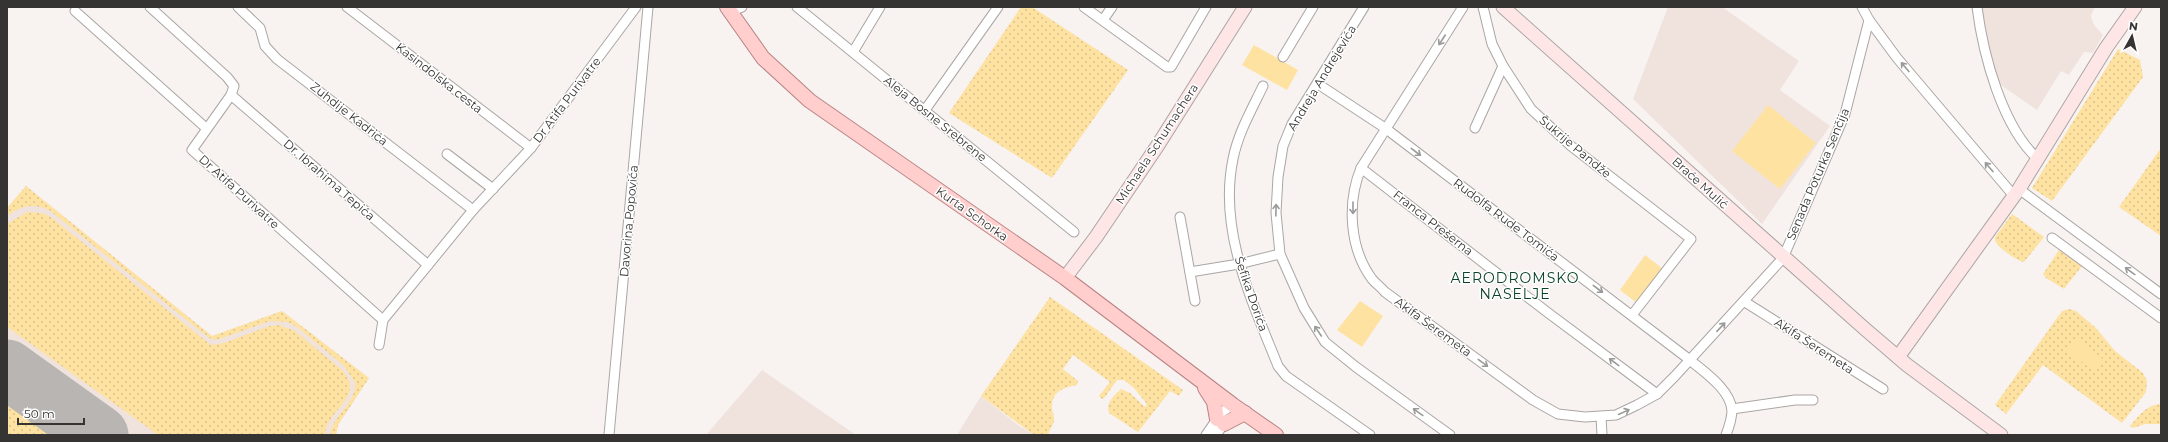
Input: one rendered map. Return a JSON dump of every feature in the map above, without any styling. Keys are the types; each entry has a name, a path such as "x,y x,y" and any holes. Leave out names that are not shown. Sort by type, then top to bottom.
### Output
{"main road":[{"name":"Kurta Schorka","path":"733,9 763,58 810,101 1065,278 1200,381 1276,435"},
{"path":"1200,381 1214,402 1219,426 1245,413"}],"street":[{"path":"75,11 206,128 231,95 234,90 233,84 150,7"},
{"name":"Zuhdije Kadrića","path":"238,7 260,28 265,46 277,59 473,210"},
{"name":"Kasindolska cesta","path":"347,7 531,148"},
{"name":"Dr Atifa Purivatre","path":"206,128 192,150 383,320 473,210 531,148 636,7"},
{"name":"Davorina Popovića","path":"609,435 648,7"},
{"name":"Aleja Bosne Srebrene","path":"797,7 1074,232"},
{"path":"853,52 880,7"},
{"path":"925,110 998,7"},
{"path":"1084,7 1167,67 1171,67 1206,7"},
{"path":"1103,20 1112,7"},
{"name":"Michaela Schumachera","path":"1065,278 1096,237 1158,145 1245,7"},
{"path":"1283,57 1313,7"},
{"name":"Andreja Andrejevića","path":"1364,7 1292,124 1282,153 1278,177 1276,213 1280,254 1304,308 1325,342 1356,367 1450,435"},
{"name":"Akifa Šeremeta","path":"1464,7 1385,128 1361,169 1353,197 1353,228 1361,255 1372,279 1385,292 1533,400 1558,414 1585,418 1601,417 1616,415 1657,394 1745,302 1784,258"},
{"name":"Šukrije Pandže","path":"1483,7 1492,44 1503,66 1531,109 1571,146 1691,239 1632,316"},
{"name":"Braće Mulić","path":"1503,7 1784,258 1898,357 2000,435"},
{"path":"1977,7 1983,46 1998,90 2018,133 2030,152 2038,159"},
{"path":"1898,357 2017,193 2106,48 2136,7"},
{"name":"Senada Poturka Senčija","path":"1784,258 1845,114 1867,11"},
{"name":"Senada Poturka Senčija","path":"1867,11 1897,58 2017,193 2161,294"},
{"path":"1474,128 1503,66"},
{"name":"Rudolfa Rude Tomića","path":"1318,84 1385,128 1690,360"},
{"name":"Šefika Dorića","path":"1263,86 1233,157 1231,172 1231,224 1239,264 1278,366 1286,376 1370,435"},
{"name":"Dr. Ibrahima Tepića","path":"231,95 428,265"},
{"path":"447,154 493,189"},
{"name":"Franca Prešerna","path":"1361,169 1547,312 1657,394"},
{"path":"1180,217 1195,301"},
{"path":"2052,238 2161,318"},
{"path":"1190,272 1239,264 1280,254"},
{"name":"Akifa Šeremeta","path":"1745,302 1883,389"},
{"path":"379,345 383,320"},
{"path":"1690,360 1720,388 1732,409 1726,435"},
{"path":"1732,409 1795,400 1813,400"},
{"path":"1206,435 1219,426 1226,408 1233,405"},
{"path":"1601,417 1602,435"}],"shaded area":[{"path":"1021,7 1032,7 1128,70 1052,178 949,113"},
{"path":"1668,7 1722,7 1799,61 1780,90 1830,126 1762,224 1633,99"},
{"path":"1978,7 2095,7 2091,16 2094,25 2103,35 2093,53 2084,52 2069,75 2061,71 2037,110 1992,79"},
{"path":"1254,45 1298,70 1287,90 1242,65"},
{"path":"2118,49 2140,60 2143,77 2052,201 2032,188"},
{"path":"1768,105 1816,143 1780,189 1732,151"},
{"path":"2161,148 2161,236 2119,207"},
{"path":"26,186 212,336 282,311 369,378 338,425 336,435 7,435 7,208"},
{"path":"26,186 212,336 282,311 369,378 338,425 336,435 330,435 332,428 352,396 355,389 355,382 343,365 297,327 287,322 270,321 217,340 209,338 49,210 38,206 28,206 18,209 7,216 7,208"},
{"path":"27,212 42,213 51,217 211,345 224,343 269,326 279,325 295,331 341,369 348,379 350,387 348,395 327,426 325,435 158,435 7,327 7,224"},
{"path":"2012,214 2044,237 2024,262 2008,254 1995,241 1995,237"},
{"path":"2059,250 2082,266 2064,289 2046,278 2043,274"},
{"path":"1645,255 1663,269 1637,303 1620,290"},
{"path":"1050,297 1183,390 1179,396 1170,391 1138,432 1109,413 1108,410 1109,403 1121,389 1130,393 1145,407 1147,404 1134,388 1124,380 1117,380 1102,399 1099,396 1110,382 1073,355 1063,369 1078,381 1077,385 1067,387 1056,394 1052,402 1054,421 1048,435 1034,435 981,396"},
{"path":"1360,301 1383,316 1362,347 1337,330"},
{"path":"2069,309 2076,311 2096,328 2115,351 2143,373 2147,381 2146,392 2122,423 2043,365 2006,414 1995,405 2062,311"},
{"path":"2076,339 2103,359 2094,371 2067,351"},
{"path":"762,370 856,435 706,435"},
{"path":"981,396 1018,425 1034,435 957,435"},
{"path":"7,404 50,435 7,435"},
{"path":"2159,404 2161,405 2160,424 2145,424 2133,428 2130,426 2146,409"}],"runway":[{"path":"7,369 99,435"}],"district":[{"name":"AERODROMSKO NASELJE","path":"1515,286"}]}
